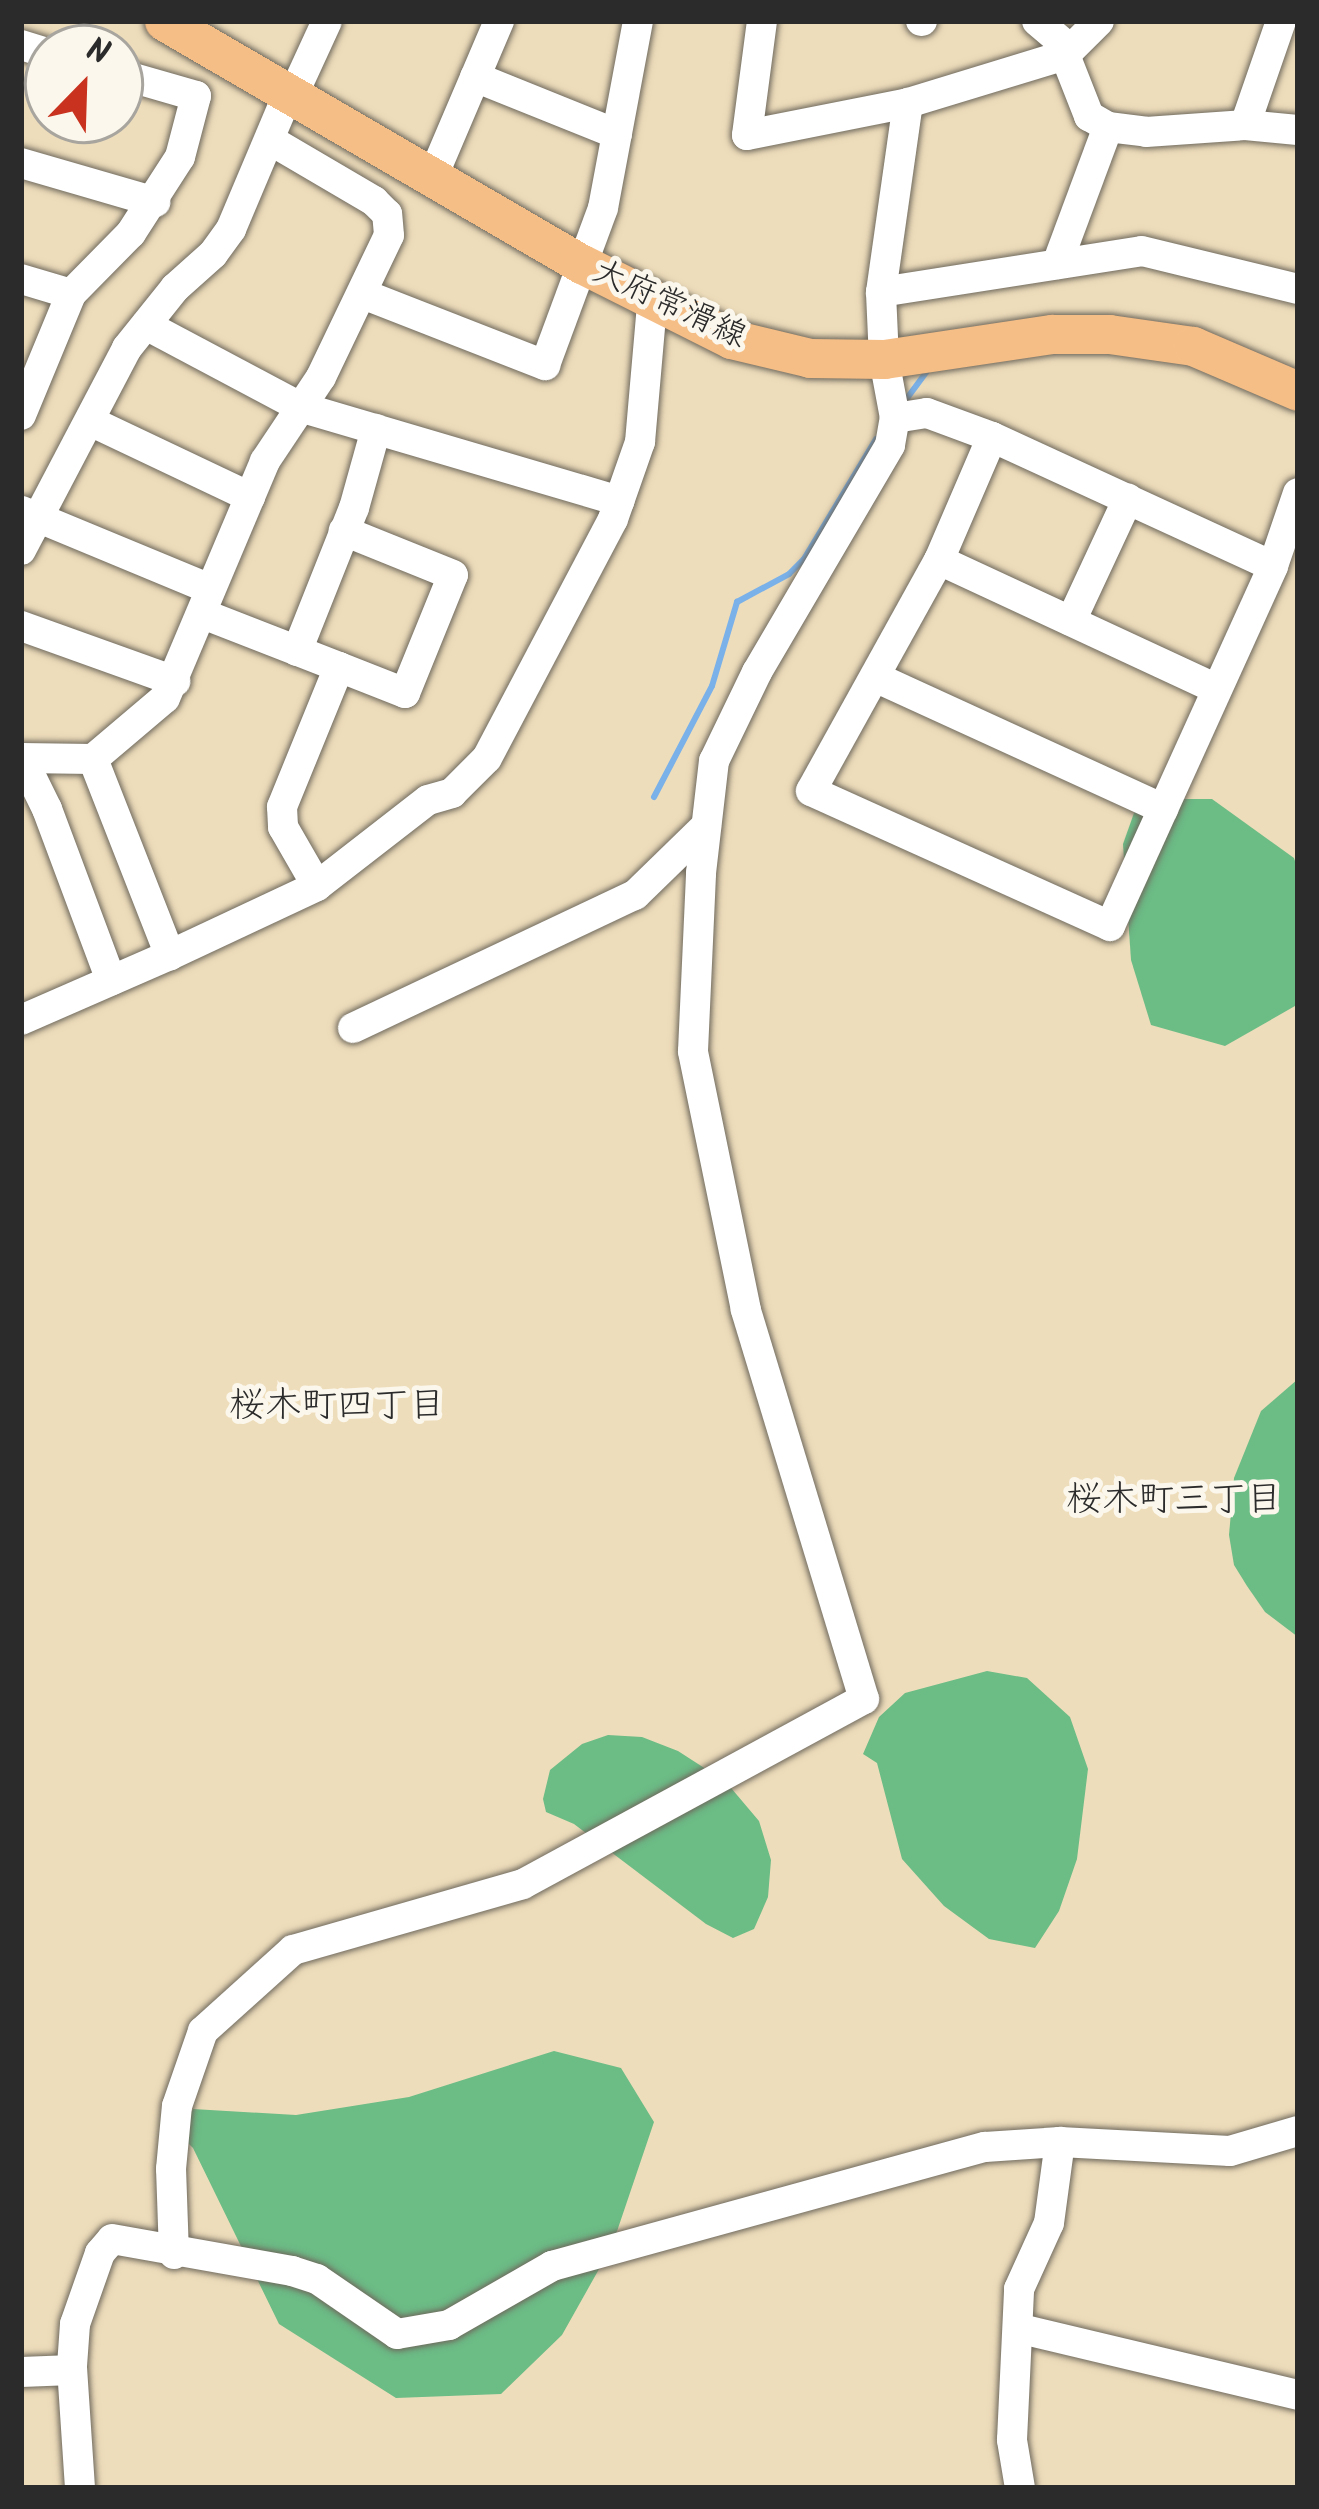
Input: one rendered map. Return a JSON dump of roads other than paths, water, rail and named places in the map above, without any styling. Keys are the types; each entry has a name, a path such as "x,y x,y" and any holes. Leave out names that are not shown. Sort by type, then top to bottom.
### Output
{"main road":[{"name":"大府常滑線","path":"164,21 652,304 769,350 809,358 884,359 1052,334 1109,334 1193,346 1238,361 1298,391"}],"street":[{"path":"21,550 29,514 92,422 111,375 146,325 231,229 327,21"},
{"path":"433,176 499,21"},
{"path":"373,298 545,365 603,208 638,21"},
{"path":"763,21 748,135 908,103 1067,52 1099,21"},
{"path":"1036,21 1067,52 1089,116 1108,127 1146,132 1245,125 1298,130"},
{"path":"1245,125 1281,21"},
{"path":"475,77 617,134"},
{"path":"21,415 71,295 155,202 180,157 196,96 144,81"},
{"path":"174,2254 171,2169 177,2106 202,2032 293,1950 523,1884 864,1700 746,1310 693,1051 706,826 715,761 757,672 890,445 895,418 884,359 881,292 908,103"},
{"path":"1057,264 1108,127"},
{"path":"111,980 34,814 21,758 93,759 156,711 175,681 271,450 321,377 390,224 374,201 270,140"},
{"path":"21,163 155,202"},
{"path":"881,292 1142,251 1298,289"},
{"path":"21,279 71,295"},
{"path":"21,1020 317,886 428,800 452,794 487,758 619,501 640,442 652,304"},
{"path":"146,325 300,407 619,501"},
{"path":"895,418 927,412 992,437 1274,566"},
{"path":"92,422 250,497"},
{"path":"297,651 344,531 376,429"},
{"path":"992,437 939,560 811,790 1110,926 1274,566 1298,494"},
{"path":"1071,621 1128,500"},
{"path":"29,514 297,651 405,693 453,575 344,531"},
{"path":"939,560 1217,689"},
{"path":"21,626 175,681"},
{"path":"317,886 283,827 282,807 339,668"},
{"path":"875,677 1163,809"},
{"path":"93,759 170,955"},
{"path":"353,1028 635,896 706,826"},
{"path":"80,2488 72,2370 75,2324 100,2253 112,2239 304,2275 397,2334 449,2325 552,2266 700,2230 985,2146 1060,2142 1230,2151 1298,2131"},
{"path":"1020,2488 1012,2440 1021,2329 1019,2289 1049,2223 1060,2142"},
{"path":"1021,2329 1298,2395"},
{"path":"21,2372 72,2370"}],"waterway":[{"path":"902,405 930,367"},
{"path":"654,797 712,686 737,602 789,574 804,559 876,439"}],"district":[{"name":"桜木町四丁目","path":"337,1407"},
{"name":"桜木町三丁目","path":"1174,1501"}]}
